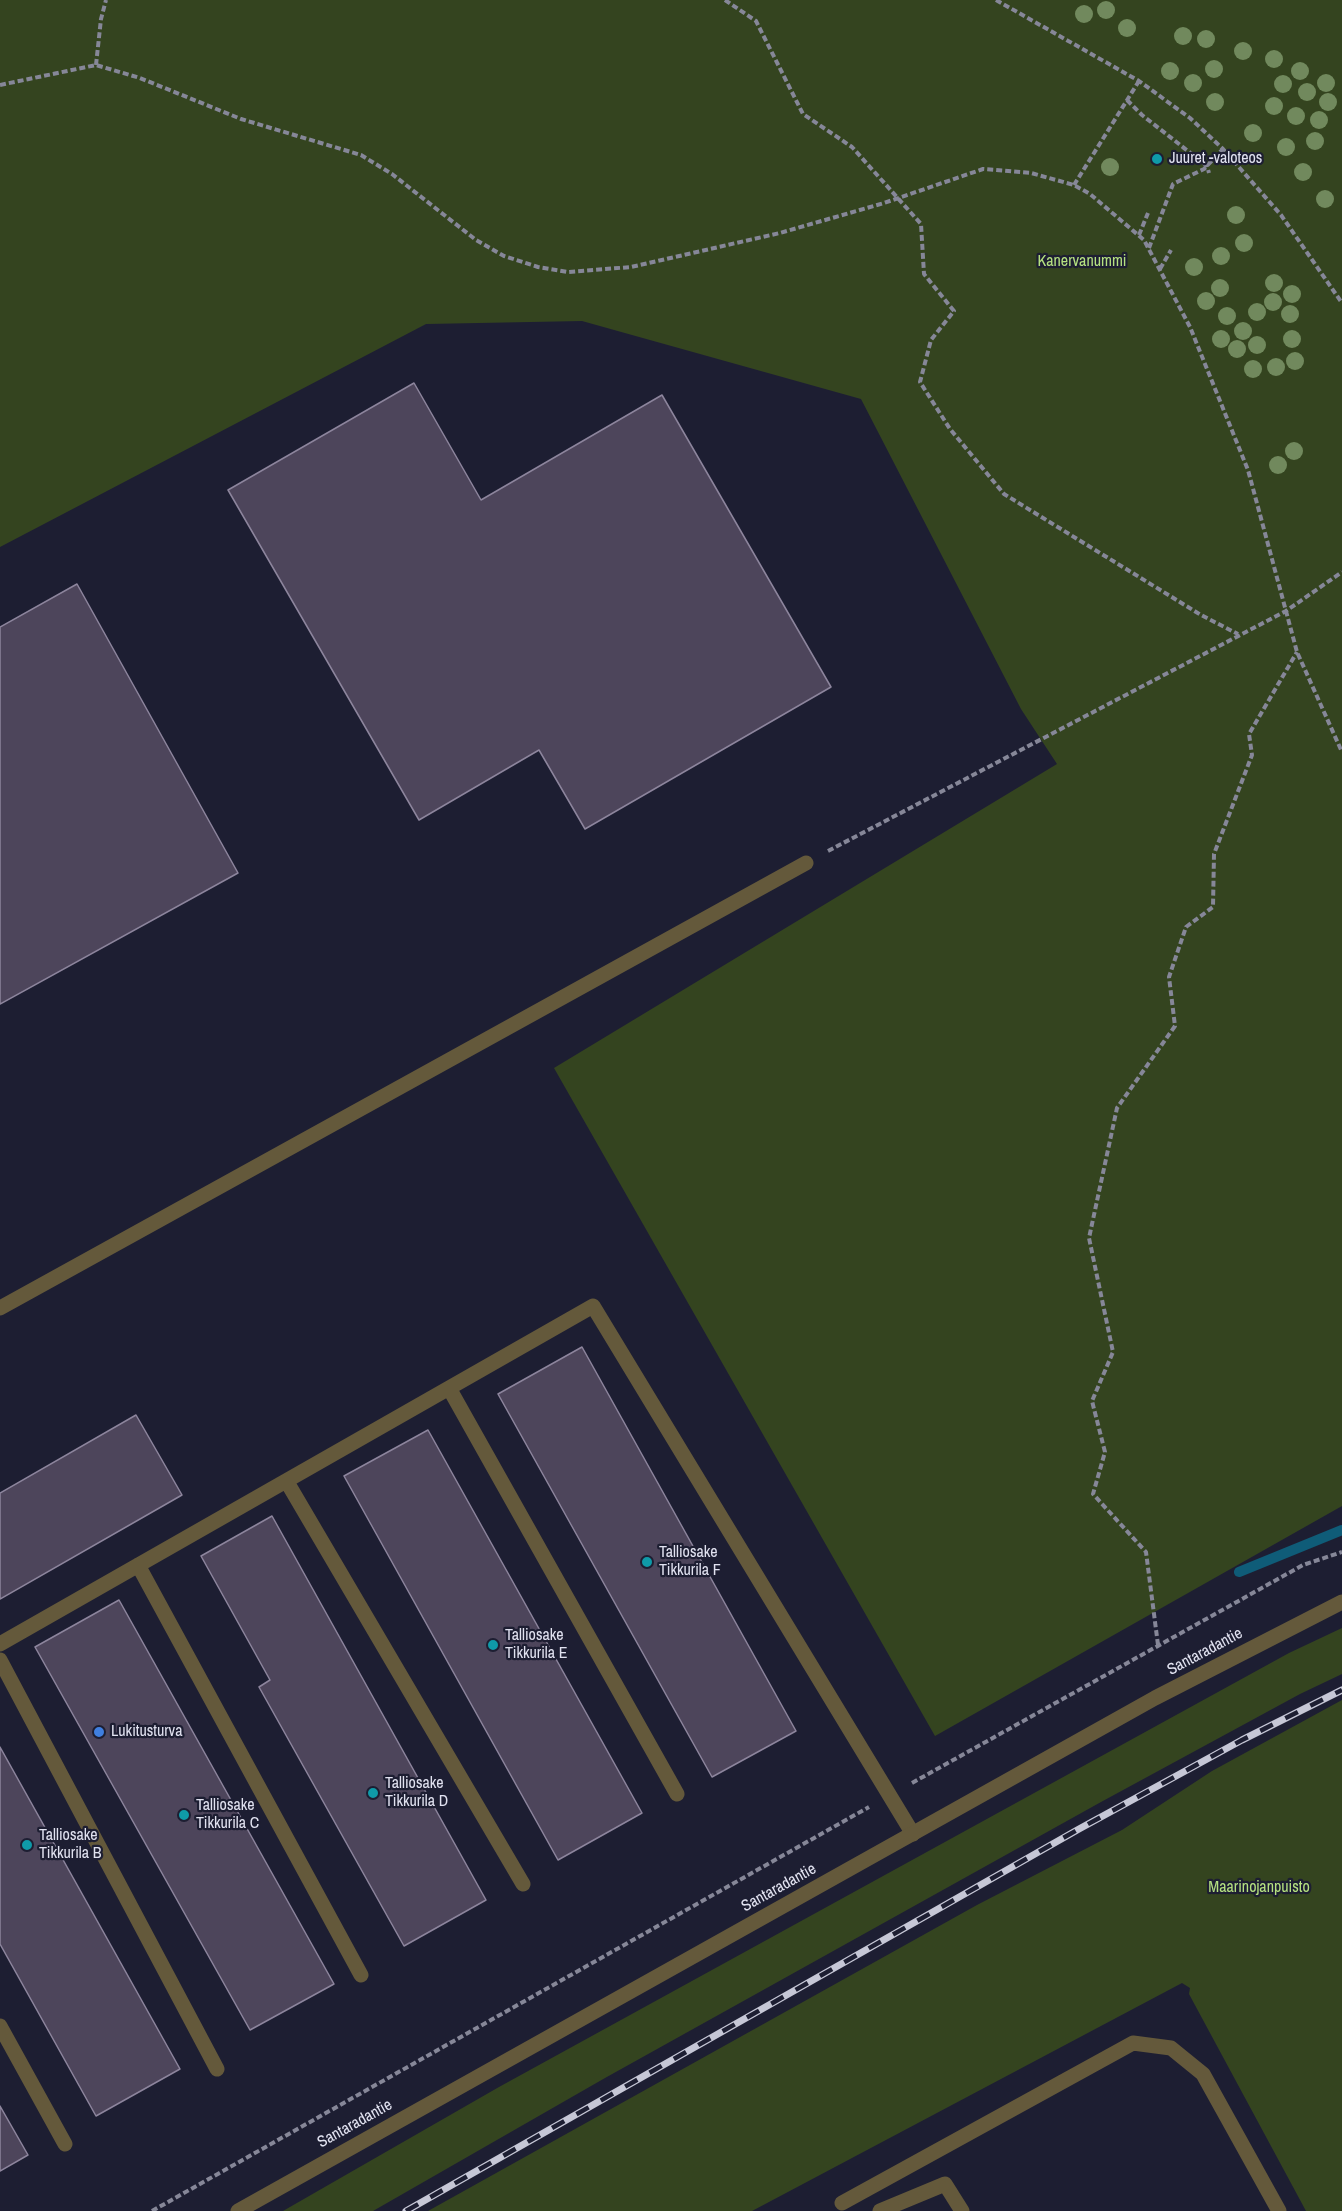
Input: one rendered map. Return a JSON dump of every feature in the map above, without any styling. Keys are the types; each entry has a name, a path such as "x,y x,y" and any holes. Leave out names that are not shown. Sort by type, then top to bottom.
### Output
{"street":[{"path":"0,1308 806,863"},
{"path":"0,1644 593,1306 913,1834"},
{"path":"449,1388 676,1794"},
{"path":"287,1482 523,1884"},
{"path":"138,1565 361,1975"},
{"name":"Santaradantie","path":"238,2211 1155,1698 1342,1602"},
{"path":"0,1660 217,2069"},
{"path":"0,2026 65,2144"},
{"path":"842,2203 1133,2043 1171,2048 1203,2074 1279,2211"},
{"path":"880,2211 945,2184 962,2211"}],"path":[{"path":"96,65 101,19 106,0"},
{"path":"725,0 756,21 803,114 852,147 921,224 924,274 954,311 931,340 920,382 950,429 1004,494 1201,615 1238,634"},
{"path":"996,0 1139,81 1190,118 1223,149 1281,215 1342,303"},
{"path":"0,85 96,65 140,78 241,119 361,155 392,174 476,240 504,256 538,267 568,272 631,267 780,233 898,198 983,169 1030,173 1074,185 1090,194 1139,235 1149,248 1190,327 1248,470 1297,652 1342,752"},
{"path":"1074,185 1139,81"},
{"path":"1127,100 1142,115 1207,166 1209,173"},
{"path":"1149,248 1173,184 1207,166 1223,149"},
{"path":"1139,235 1148,213"},
{"path":"1160,269 1171,250"},
{"path":"806,863 1238,634 1286,611 1342,572"},
{"path":"1158,1645 1146,1552 1094,1494 1105,1452 1092,1401 1113,1352 1089,1238 1117,1108 1175,1026 1169,977 1186,927 1213,907 1214,854 1252,755 1249,734 1297,652"},
{"path":"152,2211 1158,1645 1303,1565 1342,1552"}],"green space":[{"name":"Kanervanummi","path":"0,0 1342,0 1342,1506 935,1736 554,1068 1057,764 1021,709 861,399 582,321 426,324 0,547"},
{"path":"1342,1628 1342,1674 1300,1694 1101,1802 605,2078 373,2211 283,2211 499,2087 1289,1653"},
{"name":"Maarinojanpuisto","path":"1342,1700 1342,2211 1306,2211 1189,1994 1190,1988 1182,1983 752,2211 428,2211 977,1905 1122,1830 1212,1771"}],"building":[{"path":"414,383 481,500 662,395 831,687 585,829 539,750 419,820 228,490"},
{"path":"77,584 238,873 0,1004 0,627"},
{"name":"Talliosake Tikkurila F","path":"582,1347 796,1731 712,1777 498,1394"},
{"path":"136,1415 182,1495 0,1599 0,1493"},
{"name":"Talliosake Tikkurila E","path":"428,1430 642,1813 558,1860 344,1476"},
{"name":"Talliosake Tikkurila D","path":"272,1516 486,1900 404,1946 259,1687 270,1680 201,1556"},
{"name":"Talliosake Tikkurila C","path":"119,1600 334,1984 250,2030 35,1647"},
{"name":"Talliosake Tikkurila B","path":"0,1747 180,2069 96,2116 0,1944"},
{"path":"0,2106 28,2155 0,2171"}],"waterway":[{"path":"1239,1572 1342,1530"}],"railway":[{"path":"406,2211 1079,1829 1242,1740 1342,1690"}],"place":[{"name":"Juuret -valoteos","path":"1157,159"},
{"name":"Talliosake Tikkurila F","path":"647,1562"},
{"name":"Talliosake Tikkurila E","path":"493,1645"},
{"name":"Lukitusturva","path":"99,1732"},
{"name":"Talliosake Tikkurila D","path":"373,1793"},
{"name":"Talliosake Tikkurila C","path":"184,1815"},
{"name":"Talliosake Tikkurila B","path":"27,1845"}]}
